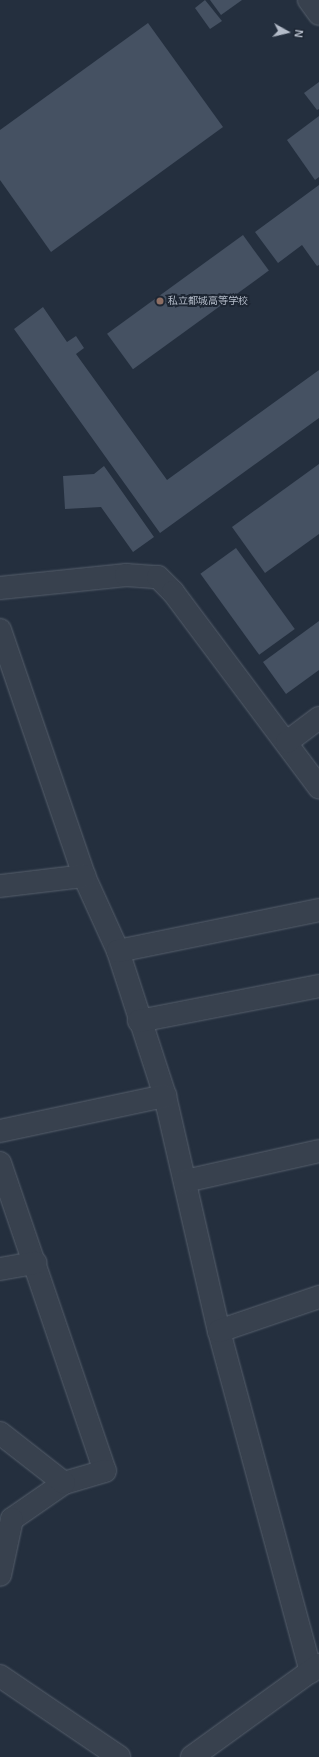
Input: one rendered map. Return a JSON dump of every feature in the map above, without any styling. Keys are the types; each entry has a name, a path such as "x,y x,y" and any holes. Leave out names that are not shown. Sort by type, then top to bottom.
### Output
{"street":[{"path":"309,0 319,14"},
{"path":"0,588 126,575 158,577 173,592 287,742 319,787"},
{"path":"0,630 84,876 118,950 139,1021 166,1096 219,1331 315,1668 192,1757"},
{"path":"287,742 319,718"},
{"path":"0,886 84,876"},
{"path":"118,950 319,910"},
{"path":"139,1021 319,986"},
{"path":"0,1131 166,1096"},
{"path":"185,1181 319,1151"},
{"path":"0,1163 105,1471 64,1483 12,1520 0,1575"},
{"path":"0,1269 34,1263"},
{"path":"219,1331 319,1297"},
{"path":"0,1433 64,1483"},
{"path":"0,1676 119,1757"}],"building":[{"path":"205,0 222,21 210,29 195,8"},
{"path":"210,0 242,0 221,15"},
{"path":"148,23 223,127 51,252 0,180 0,130"},
{"path":"319,82 319,109 317,110 304,93"},
{"path":"319,116 319,177 315,180 287,140"},
{"path":"319,185 319,265 317,266 302,245 278,263 255,232"},
{"path":"243,235 269,271 133,369 107,334"},
{"path":"43,307 67,342 76,336 84,348 76,354 167,480 319,370 319,418 160,533 14,329"},
{"path":"319,464 319,534 265,573 232,527"},
{"path":"104,466 154,537 133,552 101,507 65,509 63,476 94,474"},
{"path":"236,548 295,629 259,655 200,574"},
{"path":"319,621 319,670 286,694 263,662"}],"place":[{"name":"私立都城高等学校","path":"160,301"}]}
